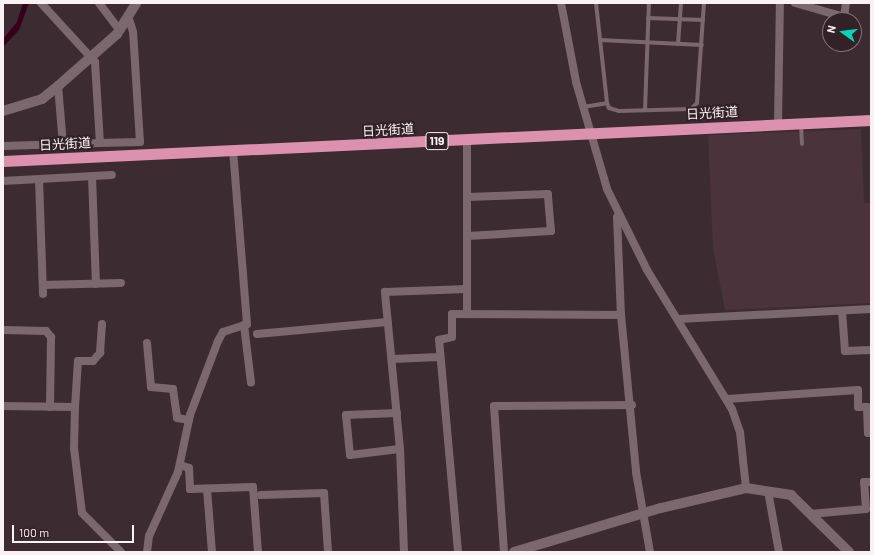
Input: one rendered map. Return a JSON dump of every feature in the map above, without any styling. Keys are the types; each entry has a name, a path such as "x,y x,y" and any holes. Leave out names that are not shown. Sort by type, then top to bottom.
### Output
{"highway":[{"name":"日光街道","path":"3,161 871,120"}],"street":[{"path":"42,3 91,56 95,69 100,143"},
{"path":"99,3 119,30"},
{"path":"3,111 42,98 58,86 119,30 136,3"},
{"path":"561,3 583,107 593,133 617,214 727,399 740,432 746,488"},
{"path":"778,124 780,3"},
{"path":"795,3 844,16 846,3"},
{"path":"3,146 140,142 133,32 128,16"},
{"path":"58,86 63,144"},
{"path":"467,140 467,313"},
{"path":"147,552 149,536 180,465 189,420 223,332 247,324 233,151"},
{"path":"3,181 112,175"},
{"path":"92,176 96,284"},
{"path":"39,179 43,294"},
{"path":"467,197 548,194 551,231 467,236"},
{"path":"617,214 621,314 632,404 642,514 650,552"},
{"path":"43,284 121,283"},
{"path":"404,552 400,449 385,292 467,289"},
{"path":"679,319 871,310"},
{"path":"842,311 845,351 871,350"},
{"path":"458,552 439,340 452,337 452,314 621,314"},
{"path":"257,334 387,322"},
{"path":"102,324 100,353 93,361 78,361 74,448 82,513 120,552"},
{"path":"244,325 251,383"},
{"path":"3,330 46,331 51,337 50,407"},
{"path":"147,343 151,387 173,389 177,418 189,420"},
{"path":"392,359 440,357"},
{"path":"727,399 858,390 858,407 867,407 871,433"},
{"path":"504,552 494,406 632,404"},
{"path":"3,406 75,407"},
{"path":"397,413 346,415 350,455 400,449"},
{"path":"180,465 189,468 190,489 253,487 258,552"},
{"path":"810,514 866,509 864,482 871,482"},
{"path":"208,488 212,552"},
{"path":"514,552 535,549 642,514 746,488 791,495 849,552"},
{"path":"768,491 780,552"},
{"path":"261,495 324,493 328,552"}],"lane":[{"path":"596,3 607,102 614,111 691,108 697,103 704,3"},
{"path":"645,110 649,3"},
{"path":"678,44 681,3"},
{"path":"648,18 704,20"},
{"path":"600,40 702,45"},
{"path":"583,107 607,102"},
{"path":"801,123 802,144"}],"shaded area":[{"path":"23,3 29,3 19,30 3,47 3,39 17,22"},
{"path":"861,129 864,203 871,203 871,303 725,310 713,248 708,135"}]}
